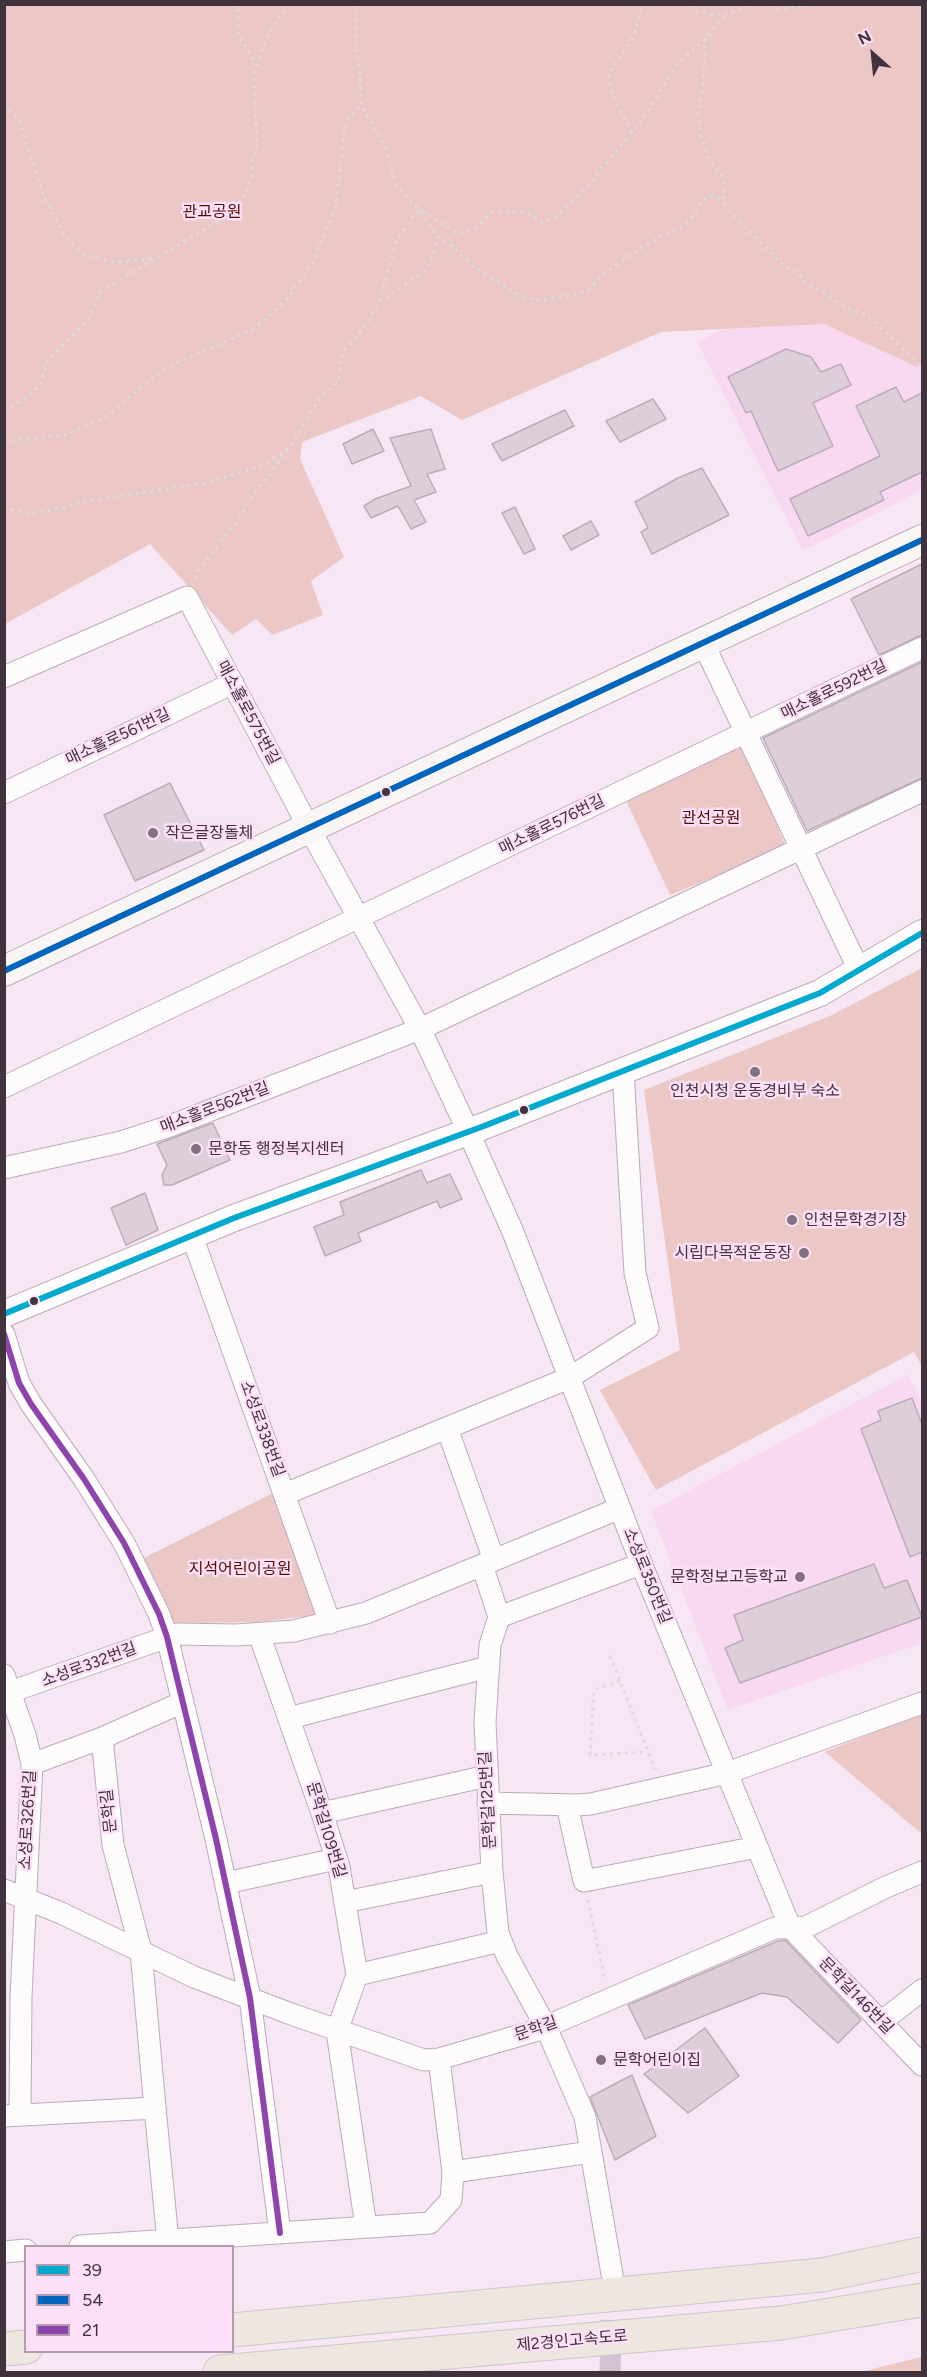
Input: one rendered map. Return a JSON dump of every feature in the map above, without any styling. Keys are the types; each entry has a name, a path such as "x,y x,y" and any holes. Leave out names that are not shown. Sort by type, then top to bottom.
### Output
{"highway":[{"path":"234,2330 822,2275 922,2254"},
{"name":"제2경인고속도로","path":"220,2373 781,2323 922,2300"},
{"path":"4,2349 24,2347"}],"main road":[{"path":"4,971 922,540"}],"street":[{"path":"4,677 187,597"},
{"name":"매소홀로575번길","path":"187,597 309,828"},
{"path":"703,643 859,970"},
{"name":"매소홀로592번길","path":"746,732 922,648"},
{"name":"매소홀로561번길","path":"4,793 233,683"},
{"name":"매소홀로576번길","path":"359,917 746,732"},
{"path":"420,1029 922,791"},
{"path":"309,828 420,1029 468,1131"},
{"path":"4,1087 359,917"},
{"path":"4,1314 234,1218 468,1131 820,993 922,933"},
{"name":"매소홀로562번길","path":"4,1168 131,1139 420,1029"},
{"path":"285,1494 569,1378 648,1328 635,1273 623,1071"},
{"name":"소성로350번길","path":"468,1131 513,1232 641,1563 790,1927"},
{"name":"소성로338번길","path":"192,1236 330,1623"},
{"path":"4,1334 19,1383 124,1543 159,1614 167,1637 226,1883 250,1998 280,2233"},
{"path":"447,1428 488,1562 499,1617 641,1563"},
{"path":"260,1634 294,1631 366,1613 620,1508"},
{"name":"문학길125번길","path":"499,1617 490,1645 485,1722 492,1872 498,1933 546,2027 585,2117 612,2274"},
{"name":"소성로332번길","path":"6,1687 176,1634 260,1634"},
{"name":"문학길109번길","path":"260,1634 322,1813 336,1859 345,1902 357,1975 337,2031"},
{"path":"289,1718 488,1667"},
{"name":"소성로326번길","path":"6,1687 25,1735 32,1764 14,1894 12,2115"},
{"path":"32,1764 102,1738 183,1702"},
{"path":"488,1803 567,1805 591,1803 727,1773 922,1703"},
{"name":"문학길","path":"102,1738 113,1845 141,1952"},
{"path":"322,1813 487,1776"},
{"path":"567,1805 584,1881 757,1847"},
{"path":"226,1883 336,1859"},
{"path":"345,1902 492,1872"},
{"name":"문학길","path":"14,1894 194,1977 337,2031 424,2060 439,2059 546,2027 775,1928 806,1928 886,1887 922,1872"},
{"name":"문학길146번길","path":"790,1927 922,2065"},
{"path":"357,1975 501,1941"},
{"path":"141,1952 168,2241"},
{"path":"881,2022 922,1990"},
{"path":"337,2031 366,2227"},
{"path":"109,2245 430,2223 451,2200 453,2172 439,2059"},
{"path":"12,2115 155,2108"},
{"path":"453,2172 591,2152"},
{"path":"4,2252 24,2250"}],"path":[{"path":"232,4 238,10 238,35 257,64"},
{"path":"4,411 27,398 40,386 47,362 88,320 100,292 225,217 245,196 252,174 252,159 257,148 254,75 266,38 288,4"},
{"path":"357,4 357,56 361,105 386,148 396,185 418,208 439,238 452,246 470,264 516,293 537,301 591,289 601,276 633,254 663,235 687,225 704,199 713,196 723,199"},
{"path":"632,133 610,90 609,73 634,36 642,4"},
{"path":"692,4 697,11 714,16 741,10 749,4"},
{"path":"771,4 780,10 809,4"},
{"path":"418,208 458,234 478,226 489,214 498,211 526,212 542,222 556,216 574,202 592,183 599,171 645,118 676,66 706,38 728,12"},
{"path":"706,38 702,95 698,111 700,132 710,161 721,174 725,186 723,199 728,211 782,264 801,276 806,284 822,291 845,307 868,316 922,368"},
{"path":"4,104 18,118 44,196 65,237 82,254 114,262 145,260 164,255"},
{"path":"4,441 65,435 108,415 165,368 254,329 286,300 315,260 318,247 335,210 344,133 349,116 361,105"},
{"path":"187,597 198,571 238,520 257,488 269,476 296,438 322,396 338,382 342,353 366,325 378,302 397,240 418,208"},
{"path":"378,302 427,269 439,238"},
{"path":"4,507 27,514 64,508 74,503 205,483 262,466 286,451"},
{"path":"610,1656 663,1787"},
{"path":"620,1681 594,1690 590,1755 648,1752"},
{"path":"584,1881 603,1976 613,1998"}],"shaded area":[{"path":"879,250 922,336 922,490 803,551 697,342"},
{"name":"문학정보고등학교","path":"907,1375 922,1400 922,1643 728,1710 651,1511"}],"green space":[{"name":"관교공원","path":"5,5 922,5 922,362 917,367 824,324 661,332 462,420 421,396 302,442 300,459 344,557 311,581 323,615 272,635 256,619 232,635 150,544 5,624"},
{"name":"관선공원","path":"742,743 786,847 670,895 625,798"},
{"name":"인천문학경기장","path":"922,968 922,1366 914,1352 656,1490 600,1390 680,1350 644,1090 830,1016"},
{"name":"지석어린이공원","path":"273,1493 316,1615 259,1622 173,1623 142,1559"},
{"path":"922,1713 922,1834 825,1752"},
{"path":"922,2357 922,2372 860,2372"}],"building":[{"path":"786,349 811,357 821,372 841,364 851,385 813,403 833,446 778,471 751,411 746,413 728,377"},
{"path":"896,387 904,402 922,393 922,472 880,492 884,500 808,536 790,499 880,456 856,406"},
{"path":"653,399 666,419 620,442 606,421"},
{"path":"565,410 574,426 502,461 492,444"},
{"path":"373,429 384,451 352,464 343,444"},
{"path":"431,429 445,469 427,474 436,492 414,500 426,522 411,529 398,506 371,518 364,506 375,499 411,486 390,438"},
{"path":"702,468 729,515 652,554 641,532 648,528 635,502 678,478"},
{"path":"515,507 535,549 524,554 502,513"},
{"path":"591,521 599,535 571,550 563,536"},
{"path":"922,564 922,635 879,655 851,599"},
{"path":"922,662 922,778 807,831 763,738"},
{"name":"작은글장돌체","path":"170,783 204,850 135,881 104,815"},
{"path":"213,1123 230,1160 172,1185 164,1185 162,1175 167,1165 157,1144"},
{"path":"421,1170 427,1183 450,1174 462,1199 440,1208 437,1201 358,1233 361,1241 325,1256 314,1227 344,1215 340,1202"},
{"path":"145,1193 158,1230 126,1245 111,1208"},
{"path":"912,1398 922,1424 922,1552 910,1557 861,1429 881,1420 878,1411"},
{"path":"874,1564 884,1588 907,1580 922,1617 740,1683 725,1648 743,1640 734,1615"},
{"path":"785,1940 861,2020 838,2043 787,1997 762,1993 645,2039 628,2005"},
{"path":"705,2028 739,2076 688,2113 644,2074"},
{"path":"632,2075 656,2136 615,2160 590,2097"}],"tunnel":[{"path":"610,2372 612,2283"}],"transit line":[{"name":"54","path":"4,971 922,540"},
{"name":"39","path":"4,1314 234,1218 484,1126 820,993 922,933"},
{"name":"21","path":"4,1334 19,1383 124,1543 159,1614 167,1637 216,1839 250,1998 280,2233"}],"place":[{"name":"작은글장돌체","path":"153,833"},
{"name":"인천시청 운동경비부 숙소","path":"755,1072"},
{"name":"문학동 행정복지센터","path":"196,1149"},
{"name":"인천문학경기장","path":"792,1220"},
{"name":"시립다목적운동장","path":"804,1253"},
{"name":"문학정보고등학교","path":"800,1577"},
{"name":"문학어린이집","path":"601,2060"}]}
